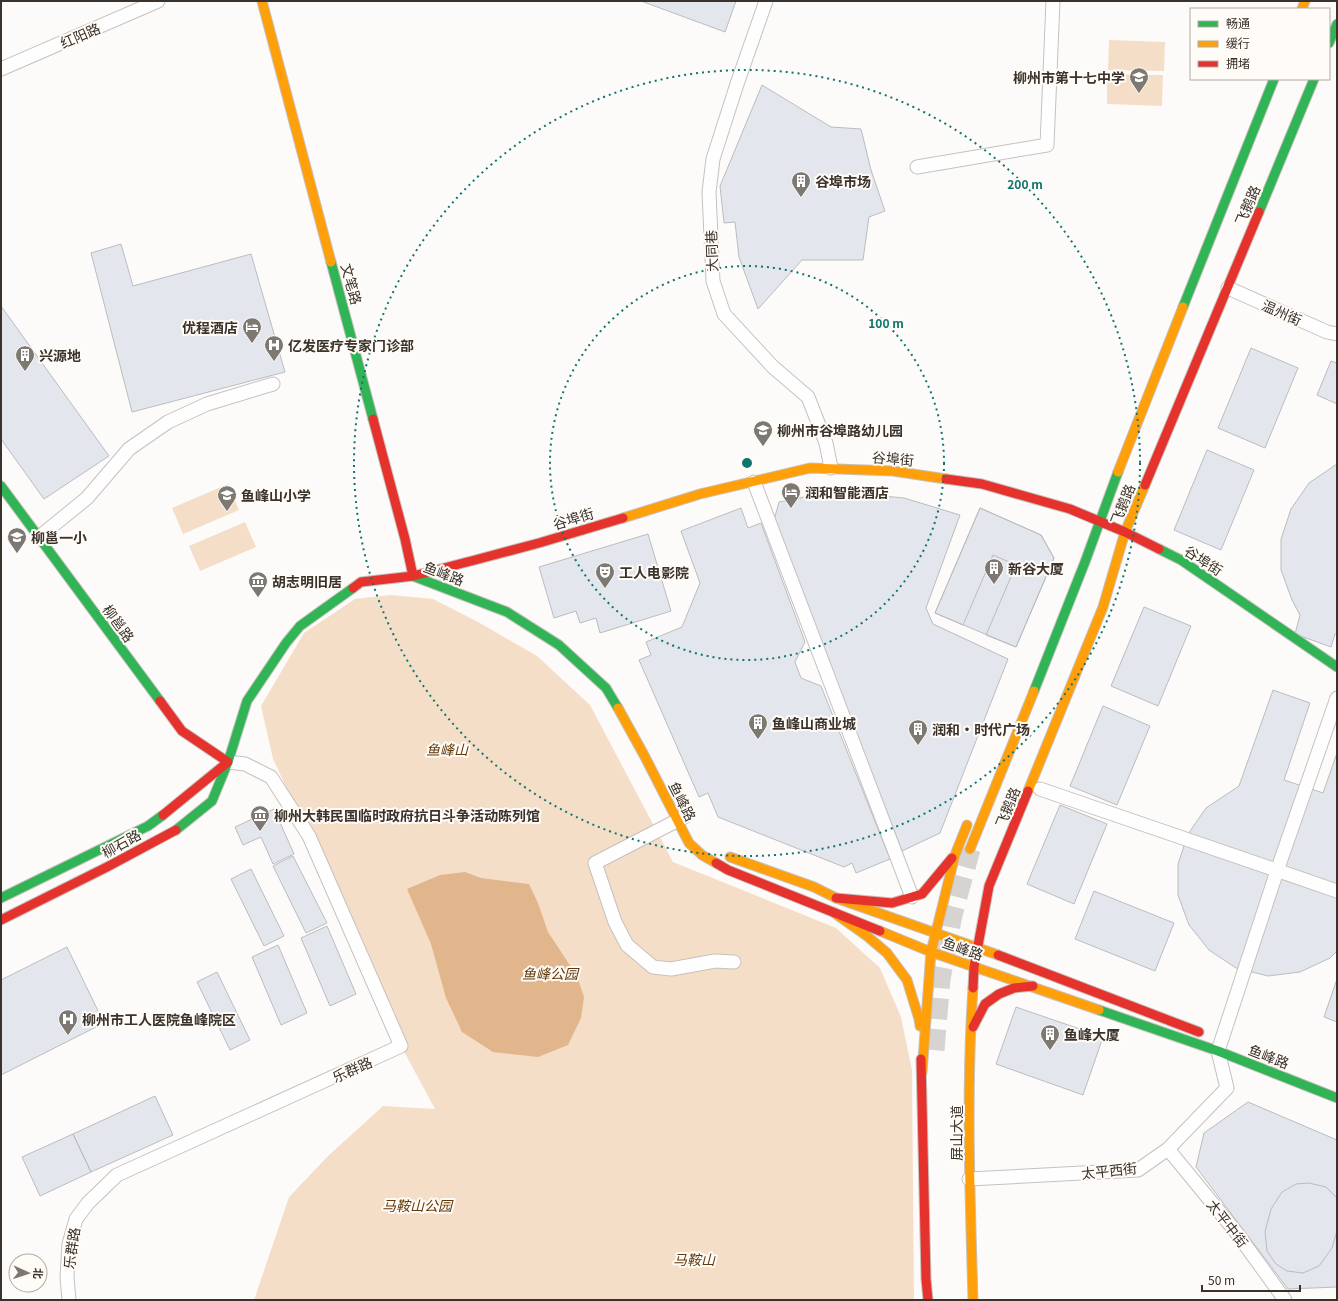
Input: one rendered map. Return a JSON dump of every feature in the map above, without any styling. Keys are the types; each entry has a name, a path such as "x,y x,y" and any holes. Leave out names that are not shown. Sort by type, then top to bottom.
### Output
{"main road":[{"name":"文笔路","path":"262,1 405,539 413,576"},
{"path":"1330,41 1337,24"},
{"name":"飞鹅路","path":"970,849 1017,737 1100,522 1120,466 1274,80"},
{"name":"飞鹅路","path":"974,967 989,886 1103,607 1125,532 1314,80"},
{"name":"谷埠街","path":"413,576 539,543 700,494 810,468 892,471 982,484 1070,509 1125,532 1181,560 1337,667"},
{"name":"柳邕路","path":"1,486 182,731 228,762"},
{"path":"1050,626 1100,522"},
{"name":"鱼峰路","path":"413,576 469,587"},
{"name":"鱼峰路","path":"413,576 507,612 559,645 606,688 644,755 685,818 689,843 702,856 728,870 931,952 1033,986 1119,1018 1218,1041"},
{"name":"柳石路","path":"1,920 107,868 174,831 212,801 228,762 248,700 286,643 300,626 361,582 413,576"},
{"path":"604,674 615,685"},
{"name":"柳石路","path":"1,898 148,826 180,802 228,762"},
{"path":"922,1073 931,952 955,855 970,819"},
{"name":"鱼峰路","path":"721,853 814,887 836,898 978,947 1218,1041 1337,1098"},
{"path":"836,898 892,903 922,894 955,855"},
{"path":"833,912 867,936 887,953 908,980 919,1019 922,1073 926,1279 928,1300"},
{"name":"屏山大道","path":"974,967 970,1033 970,1179 974,1300"},
{"path":"970,1033 985,1004 999,994 1014,988 1033,986"}],"street":[{"name":"红阳路","path":"1,69 158,1"},
{"name":"大同巷","path":"766,1 713,159 709,192 713,281 724,314 773,368 808,397 826,443 831,468"},
{"path":"917,166 1047,145 1053,1"},
{"name":"温州街","path":"1228,288 1327,332 1337,334"},
{"path":"39,537 87,498 129,449 168,422 207,404 273,384"},
{"path":"754,482 912,897"},
{"path":"1218,1041 1337,698"},
{"name":"乐群路","path":"69,1300 67,1277 69,1244 76,1219 88,1203 117,1175 402,1046 309,836 270,777 245,764 228,762"},
{"path":"1040,790 1337,891"},
{"path":"685,818 595,863 615,922 627,945 653,967 671,969 715,961 734,962"},
{"name":"太平西街","path":"970,1179 1138,1170 1168,1149 1227,1088 1218,1041"},
{"name":"太平中街","path":"1168,1149 1236,1232 1285,1300"}],"green space":[{"path":"1109,40 1165,42 1164,71 1108,70"},
{"path":"1107,74 1163,75 1162,106 1107,104"},
{"path":"228,484 239,510 183,534 172,508"},
{"path":"245,522 256,547 200,571 189,546"},
{"name":"鱼峰公园","path":"391,595 433,599 478,622 537,656 590,705 673,862 836,928 880,968 901,1017 912,1070 914,1300 254,1300 289,1197 328,1156 383,1106 435,1109 401,1046 309,836 273,759 261,706 304,633 355,599"}],"shaded area":[{"path":"465,872 481,878 529,884 538,903 548,932 577,976 584,997 581,1018 568,1045 538,1057 493,1052 462,1032 446,998 431,944 407,889 440,875"}],"building":[{"path":"641,1 736,1 725,32"},
{"name":"谷埠市场","path":"762,85 831,127 861,129 871,170 885,211 869,217 863,260 802,260 758,309 739,257 735,222 724,223 720,186"},
{"path":"121,244 133,286 251,254 285,372 132,412 91,253"},
{"name":"兴源地","path":"1,306 109,456 44,499 1,439"},
{"path":"1251,348 1298,368 1265,448 1218,428"},
{"path":"1331,361 1337,363 1337,404 1317,395"},
{"path":"1207,450 1254,470 1221,550 1174,530"},
{"path":"1337,464 1337,634 1335,634 1331,647 1295,634 1300,615 1292,600 1281,570 1281,539 1291,509 1309,483"},
{"name":"润和·时代广场","path":"852,493 904,498 960,515 926,608 933,624 1008,659 940,833 902,851 774,520 779,502 815,495"},
{"name":"鱼峰山商业城","path":"741,508 748,528 761,523 805,642 795,662 801,678 821,686 890,859 856,873 852,863 844,867 718,817 708,793 699,797 639,660 651,655 646,642 682,627 700,583 681,531"},
{"name":"新谷大厦","path":"980,508 1041,535 1054,558 1016,647 935,613"},
{"name":"新谷大厦","path":"980,508 1041,535 1054,558 1016,647 986,635 1016,565 993,555 963,625 935,613"},
{"name":"工人电影院","path":"648,534 671,611 600,633 596,618 580,623 576,611 554,618 539,567"},
{"path":"1144,607 1191,626 1158,706 1111,686"},
{"path":"1273,690 1310,703 1284,780 1323,793 1337,753 1337,951 1330,958 1300,972 1268,976 1236,968 1209,950 1189,925 1178,895 1178,864 1188,834 1206,808 1239,786"},
{"path":"1103,706 1150,726 1117,805 1070,786"},
{"path":"1060,805 1107,824 1074,904 1027,884"},
{"name":"柳州大韩民国临时政府抗日斗争活动陈列馆","path":"274,809 294,854 273,864 261,837 243,845 235,827"},
{"path":"293,856 327,923 306,933 273,866"},
{"path":"251,869 284,936 264,946 231,879"},
{"path":"1094,891 1174,923 1155,971 1075,939"},
{"path":"327,926 356,994 330,1006 301,938"},
{"path":"278,945 307,1013 281,1025 252,957"},
{"path":"67,947 104,1023 1,1075 1,980"},
{"path":"217,972 250,1040 230,1050 197,982"},
{"path":"1337,979 1337,1022 1324,1017"},
{"name":"鱼峰大厦","path":"1016,1007 1103,1037 1083,1095 996,1064"},
{"path":"155,1096 173,1135 91,1172 73,1134"},
{"path":"1248,1102 1337,1140 1337,1287 1288,1289 1196,1167 1204,1133"},
{"path":"73,1134 91,1172 40,1196 22,1157"},
{"path":"1309,1183 1326,1187 1337,1198 1337,1231 1332,1248 1319,1266 1303,1273 1287,1271 1276,1264 1267,1251 1265,1232 1271,1209 1282,1192 1296,1184"}],"tunnel":[{"path":"934,1050 940,979 952,915 970,849"}],"traffic: fast":[{"path":"1330,41 1337,24"},
{"path":"1183,307 1274,80"},
{"path":"1259,212 1314,80"},
{"path":"331,262 373,419"},
{"path":"1034,691 1085,562 1118,472"},
{"path":"1,486 160,701"},
{"path":"1159,549 1181,560 1337,667"},
{"path":"413,576 507,612 559,645 606,688 618,708"},
{"path":"176,830 212,801 228,762 247,701 286,643 300,626 353,588"},
{"path":"1,898 148,826 163,815"},
{"path":"1099,1010 1218,1051 1337,1098"}],"traffic: slow":[{"path":"262,1 331,262"},
{"path":"1302,8 1305,1"},
{"path":"1118,472 1183,307"},
{"path":"623,518 700,494 810,468 893,471 946,479"},
{"path":"1028,791 1103,607 1125,532 1145,485"},
{"path":"970,849 1034,691"},
{"path":"618,708 689,843 702,855 716,863"},
{"path":"922,1073 931,952 955,855 967,825"},
{"path":"730,857 814,887 836,898 998,955"},
{"path":"833,912 867,936 887,953 907,980 920,1026"},
{"path":"880,931 931,952 1099,1010"},
{"path":"973,988 969,1105 973,1300"}],"traffic: jam":[{"path":"1145,485 1259,212"},
{"path":"373,419 405,539 413,576"},
{"path":"946,479 982,484 1070,509 1125,532 1159,549"},
{"path":"353,588 361,582 413,576 539,543 623,518"},
{"path":"160,701 182,731 228,762 163,815"},
{"path":"973,988 974,967 989,886 1028,791"},
{"path":"1,920 107,867 176,830"},
{"path":"836,898 892,903 922,894 952,858"},
{"path":"716,863 728,870 880,931"},
{"path":"998,955 1199,1032"},
{"path":"973,1027 985,1004 999,994 1014,988 1033,986"},
{"path":"921,1059 926,1279 928,1300"}],"place":[{"name":"柳州市第十七中学","path":"1139,94"},
{"name":"谷埠市场","path":"801,198"},
{"name":"优程酒店","path":"252,344"},
{"name":"亿发医疗专家门诊部","path":"274,362"},
{"name":"兴源地","path":"25,372"},
{"name":"柳州市谷埠路幼儿园","path":"763,447"},
{"name":"润和智能酒店","path":"791,509"},
{"name":"鱼峰山小学","path":"227,512"},
{"name":"柳邕一小","path":"17,554"},
{"name":"新谷大厦","path":"994,585"},
{"name":"工人电影院","path":"605,589"},
{"name":"胡志明旧居","path":"258,598"},
{"name":"鱼峰山商业城","path":"758,740"},
{"name":"润和·时代广场","path":"918,746"},
{"name":"柳州大韩民国临时政府抗日斗争活动陈列馆","path":"260,832"},
{"name":"柳州市工人医院鱼峰院区","path":"68,1036"},
{"name":"鱼峰大厦","path":"1050,1051"}],"park label":[{"name":"鱼峰山","path":"447,749"},
{"name":"马鞍山公园","path":"417,1205"},
{"name":"马鞍山","path":"694,1259"}]}
